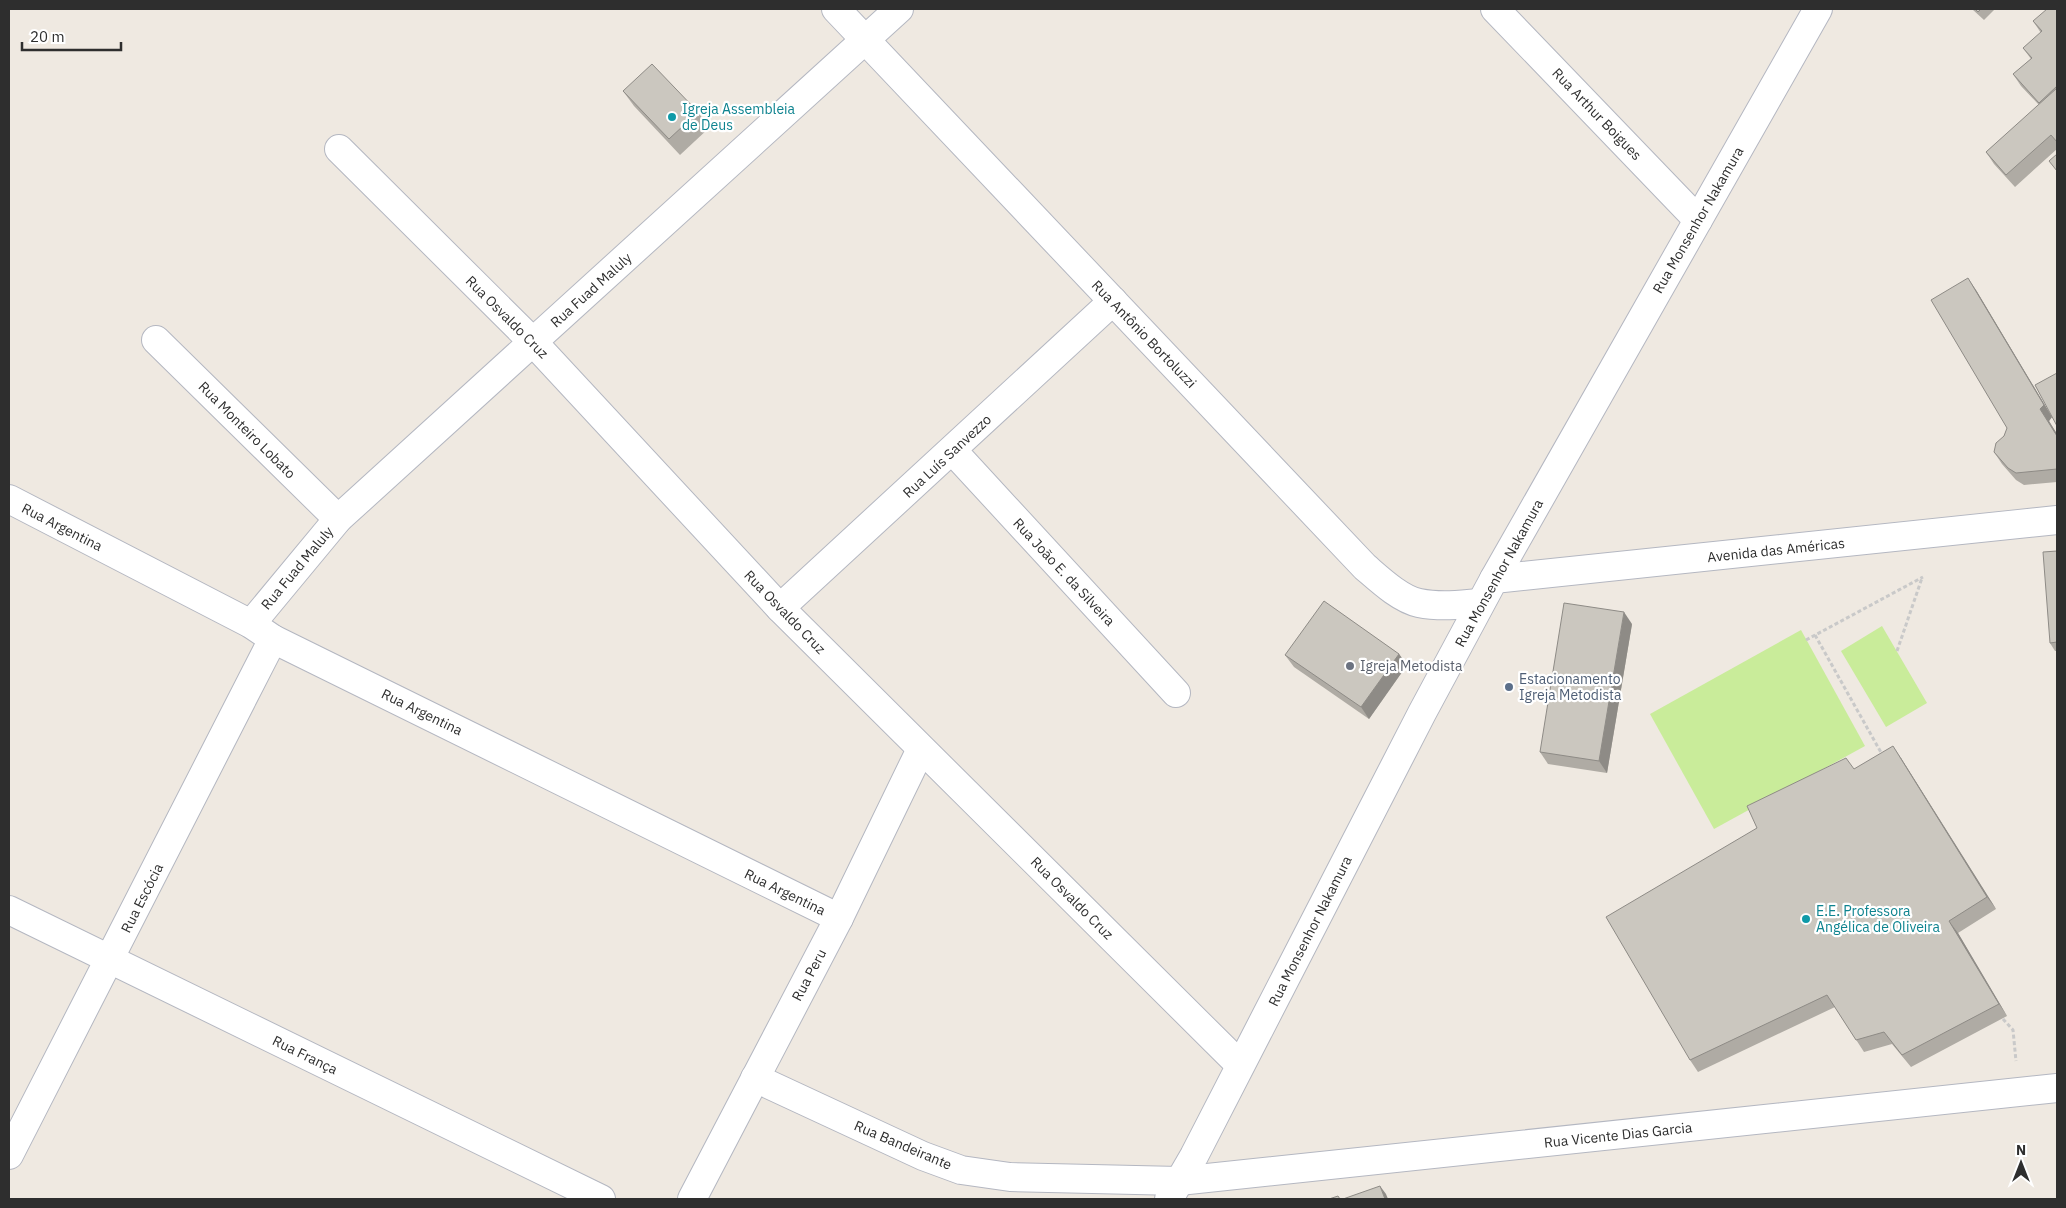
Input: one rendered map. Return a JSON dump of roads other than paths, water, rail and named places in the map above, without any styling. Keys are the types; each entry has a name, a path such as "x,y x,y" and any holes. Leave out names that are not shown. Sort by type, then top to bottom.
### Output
{"street":[{"name":"Rua Antônio Bortoluzzi","path":"836,9 1358,560 1388,587 1417,603 1442,606 1480,603"},
{"name":"Rua Fuad Maluly","path":"251,624 338,519 899,9"},
{"name":"Rua Arthur Boigues","path":"1495,9 1698,220"},
{"name":"Rua Monsenhor Nakamura","path":"1174,1190 1480,603 1818,9"},
{"name":"Rua Osvaldo Cruz","path":"339,149 533,342 780,608 1240,1065"},
{"name":"Rua Luís Sanvezzo","path":"780,608 953,451 1113,301"},
{"name":"Rua Monteiro Lobato","path":"156,340 338,519"},
{"name":"Rua João E. da Silveira","path":"953,451 1176,693"},
{"name":"Rua Argentina","path":"9,500 251,624 273,639 839,918"},
{"name":"Avenida das Américas","path":"1494,579 2057,520"},
{"name":"Rua Escócia","path":"9,1155 273,639"},
{"name":"Rua Peru","path":"692,1199 839,918 922,749"},
{"name":"Rua França","path":"9,910 601,1199"},
{"name":"Rua Bandeirante","path":"755,1078 924,1156 961,1170 1010,1177 1174,1190"},
{"name":"Rua Vicente Dias Garcia","path":"1174,1190 1213,1189 2057,1088"}],"place":[{"name":"Igreja Assembleia de Deus","path":"672,117"},
{"name":"Igreja Metodista","path":"1350,666"},
{"name":"Estacionamento Igreja Metodista","path":"1509,687"},
{"name":"E.E. Professora Angélica de Oliveira","path":"1806,919"}]}
